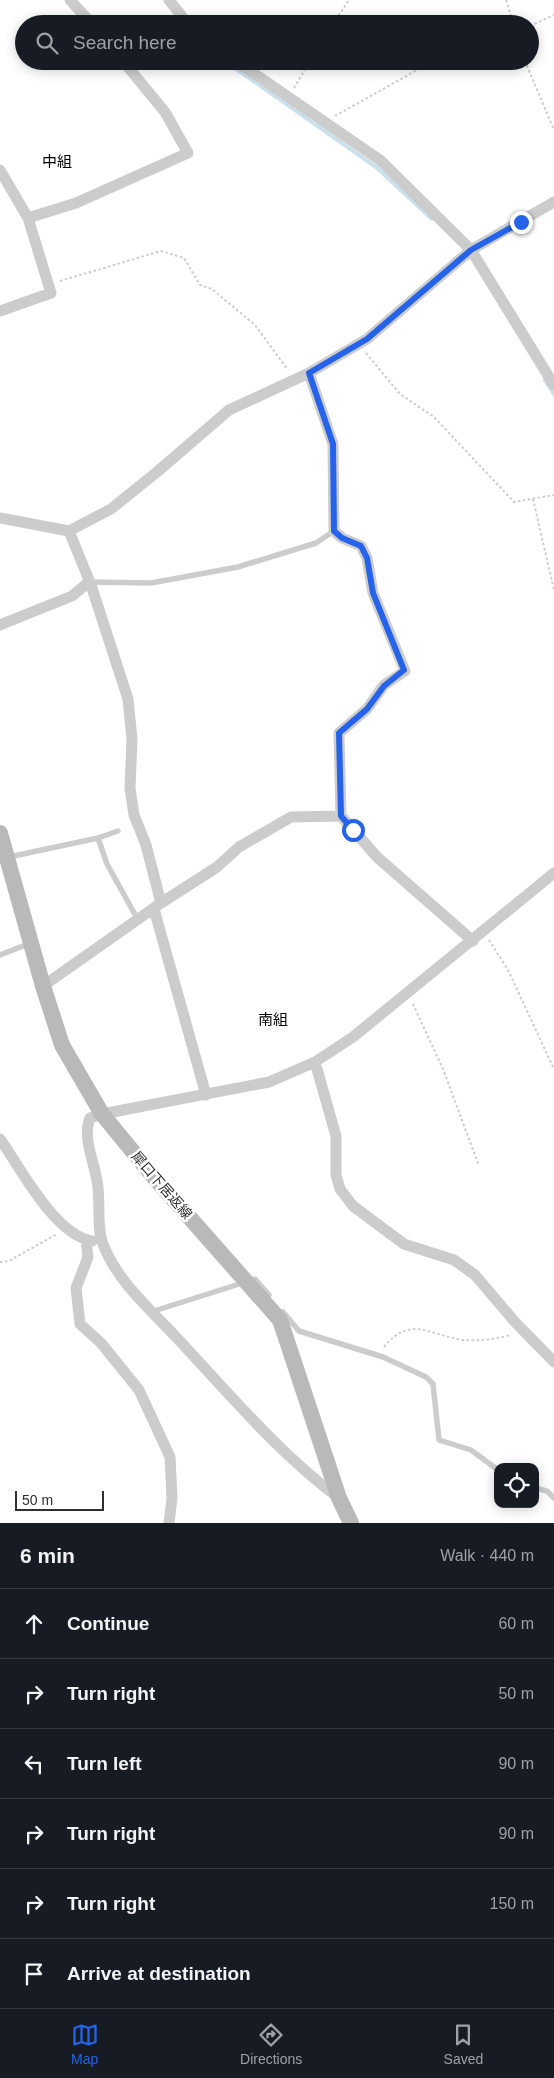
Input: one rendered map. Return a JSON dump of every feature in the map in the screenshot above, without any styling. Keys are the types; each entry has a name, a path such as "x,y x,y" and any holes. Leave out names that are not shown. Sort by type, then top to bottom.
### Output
{"main road":[{"name":"犀口下居返線","path":"0,833 30,943 62,1045 102,1114 153,1176 280,1320 339,1498 351,1523"}],"street":[{"path":"70,0 84,15"},
{"path":"169,0 181,15"},
{"path":"28,218 76,203 188,153 165,112 130,70"},
{"path":"249,70 380,160 471,250 554,385"},
{"path":"0,170 28,218 51,293 0,311"},
{"path":"0,518 69,532 111,509 228,410 309,373 358,344 440,279 471,250 554,202"},
{"path":"309,373 333,444 334,531 342,538 361,546 367,558 373,593 404,670 384,686 367,709 339,733 341,816 377,857 473,941"},
{"path":"69,532 89,582 128,699 132,739 130,788 134,815 146,845 158,906 206,1095"},
{"path":"0,625 72,596 89,582"},
{"path":"43,986 217,867 239,847 291,817 341,816"},
{"path":"339,1498 313,1479 151,1312 111,1261 102,1242 98,1183 86,1128 90,1118 102,1114 269,1082 315,1062 353,1037 554,873"},
{"path":"315,1062 336,1136 336,1175 340,1189 353,1206 404,1244 454,1260 475,1275 554,1362"},
{"path":"0,1139 44,1203 66,1229 86,1240 102,1242"},
{"path":"86,1240 88,1257 76,1288 80,1324 102,1343 139,1390 170,1457 172,1498 169,1523"}],"lane":[{"path":"89,582 151,583 238,567 316,543 334,531"},
{"path":"6,858 98,838 118,831"},
{"path":"98,838 107,864 138,920"},
{"path":"0,955 30,943"},
{"path":"151,1312 255,1279 274,1301"},
{"path":"280,1309 299,1331 377,1355 426,1376 433,1384 439,1440 471,1450 494,1467"},
{"path":"539,1489 547,1492 554,1498"}],"path":[{"path":"339,15 349,0"},
{"path":"506,0 511,15"},
{"path":"539,22 554,15"},
{"path":"288,98 305,70"},
{"path":"324,122 417,70"},
{"path":"529,70 554,130"},
{"path":"48,284 161,251 184,258 200,285 212,289 256,325 295,379"},
{"path":"358,344 400,394 434,417 514,502 554,495"},
{"path":"533,499 554,590"},
{"path":"484,932 508,970 554,1069"},
{"path":"408,993 443,1069 479,1166"},
{"path":"0,1262 9,1261 66,1229"},
{"path":"377,1355 394,1334 406,1329 435,1331 464,1340 502,1337 524,1331"}],"waterway":[{"path":"238,70 376,167 432,219"},
{"path":"545,380 554,394"}],"district":[{"name":"中組","path":"57,161"},
{"name":"南組","path":"273,1019"}],"route":[{"path":"353,830 341,816 339,733 367,709 384,686 404,670 373,593 367,558 361,546 342,538 334,531 333,444 309,373 367,339 440,279 471,250 521,222"}]}
